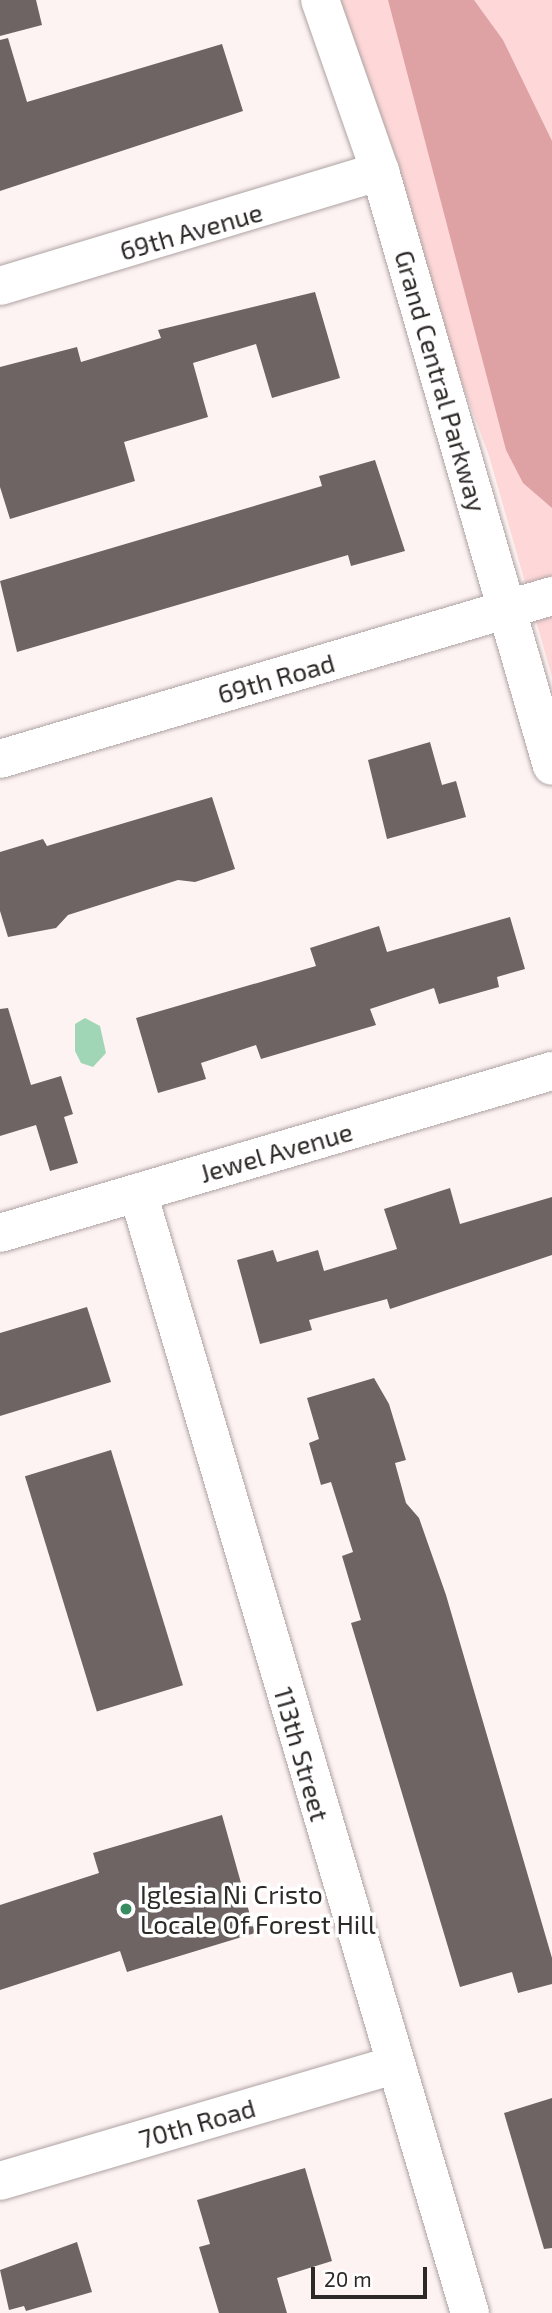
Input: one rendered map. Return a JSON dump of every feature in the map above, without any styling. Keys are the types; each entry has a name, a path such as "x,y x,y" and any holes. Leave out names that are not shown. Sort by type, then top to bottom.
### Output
{"street":[{"name":"Grand Central Parkway","path":"320,0 380,171 552,766"},
{"name":"69th Avenue","path":"0,286 380,171"},
{"name":"69th Road","path":"0,759 552,596"},
{"name":"Jewel Avenue","path":"0,1233 552,1071"},
{"name":"113th Street","path":"138,1193 393,2065 470,2313"},
{"name":"70th Road","path":"0,2180 393,2065"}],"shaded area":[{"path":"320,0 552,0 552,677 489,456"},
{"path":"388,0 474,0 503,40 552,141 552,508 523,483 506,450"},
{"path":"85,1018 100,1026 106,1053 93,1067 81,1063 75,1051 75,1024"}],"building":[{"path":"0,0 36,0 42,25 0,36"},
{"path":"8,38 27,102 222,44 243,111 0,191 0,40"},
{"path":"315,292 340,378 272,398 256,344 193,363 208,417 124,442 135,481 10,519 0,487 0,367 77,347 81,362 161,338 158,330"},
{"path":"375,460 405,551 351,566 348,555 17,652 0,581 322,486 319,476"},
{"path":"430,742 442,785 456,781 466,817 387,839 368,760"},
{"path":"212,797 235,869 195,882 178,880 68,915 56,928 8,937 0,911 0,852 43,839 47,846"},
{"path":"510,917 525,969 497,977 499,987 439,1004 434,988 370,1009 376,1025 261,1059 256,1045 201,1063 206,1079 158,1093 136,1018 316,966 310,948 379,926 387,952"},
{"path":"8,1008 31,1085 61,1076 73,1114 64,1117 78,1163 50,1171 36,1125 0,1136 0,1009"},
{"path":"450,1188 460,1224 552,1197 552,1255 390,1309 387,1299 309,1320 312,1330 260,1344 237,1260 273,1250 277,1262 318,1250 324,1271 397,1249 384,1209"},
{"path":"87,1307 111,1382 0,1416 0,1333"},
{"path":"374,1378 389,1404 406,1460 395,1463 406,1503 419,1518 446,1595 552,1958 552,1984 518,1993 512,1972 460,1987 351,1623 361,1620 342,1556 353,1552 331,1482 321,1485 309,1443 319,1439 307,1398"},
{"path":"111,1450 183,1685 97,1712 25,1476"},
{"name":"Iglesia Ni Cristo Locale Of Forest Hill","path":"222,1815 255,1933 127,1972 120,1951 0,1990 0,1905 99,1873 93,1853"},
{"path":"552,2098 552,2248 544,2249 504,2113"},
{"path":"305,2168 332,2261 277,2278 287,2313 219,2313 199,2247 210,2244 197,2200"},
{"path":"77,2242 92,2292 26,2311 24,2306 9,2310 0,2270"}],"place":[{"name":"Iglesia Ni Cristo Locale Of Forest Hill","path":"126,1909"}]}
